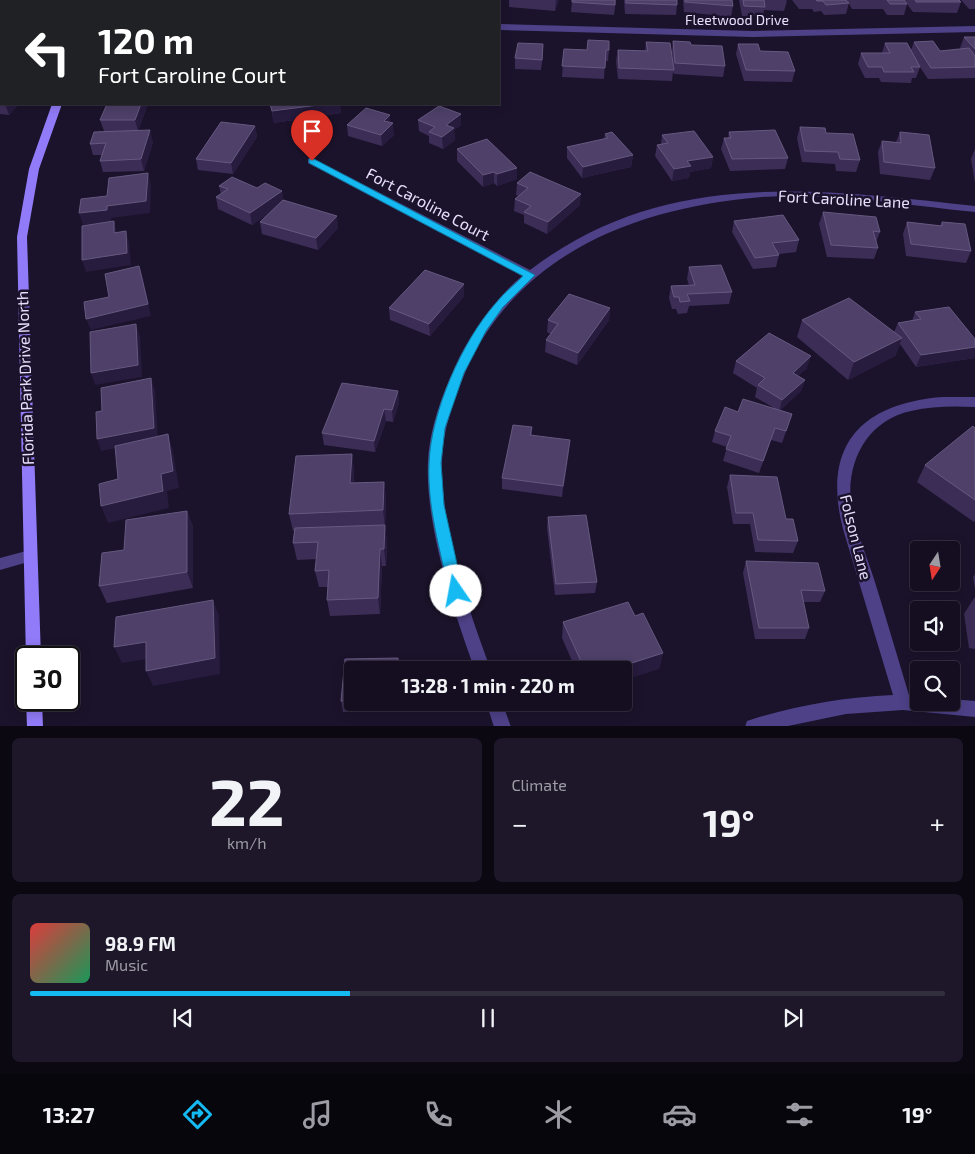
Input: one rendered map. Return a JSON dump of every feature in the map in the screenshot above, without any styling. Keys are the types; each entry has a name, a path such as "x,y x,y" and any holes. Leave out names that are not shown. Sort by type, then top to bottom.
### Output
{"street":[{"name":"Fleetwood Drive","path":"500,27 753,34 975,29"},
{"name":"Florida Park Drive North","path":"33,646 22,236 26,203 38,152 57,105"},
{"name":"Fort Caroline Court","path":"312,161 530,275"},
{"name":"Fort Caroline Lane","path":"480,661 456,591 442,528 435,481 436,445 450,393 473,343 500,305 530,275 571,248 608,229 665,210 704,201 763,194 823,194 975,209"},
{"name":"Folson Lane","path":"903,702 851,530 844,494 845,468 860,436 872,424 890,412 915,404 975,402"},
{"path":"0,564 30,556"},
{"path":"753,726 779,718 837,707 903,702 975,709"},
{"path":"34,711 35,726"},
{"path":"497,711 503,726"}],"building":[{"path":"572,0 615,0 615,5 572,2"},
{"path":"626,0 677,0 677,5 626,3"},
{"path":"685,0 732,0 733,6 685,2"},
{"path":"743,0 764,0 765,7 744,6"},
{"path":"816,0 846,0 849,3 826,5 823,1"},
{"path":"887,0 904,0 907,4 890,4"},
{"path":"915,0 959,0 961,2 916,2"},
{"path":"964,37 975,37 975,49"},
{"path":"588,40 609,41 609,50 606,50 605,68 562,66 564,49 587,50"},
{"path":"673,41 690,42 691,45 722,46 725,66 675,63"},
{"path":"933,41 940,51 969,48 975,56 975,67 931,68 914,42"},
{"path":"646,42 670,43 674,70 619,68 618,50 648,51"},
{"path":"518,43 543,44 542,60 515,58"},
{"path":"885,43 907,43 920,67 911,67 914,72 884,72 882,67 868,67 861,53 890,53"},
{"path":"738,44 758,44 760,51 788,52 795,71 746,70"},
{"path":"107,105 141,105 135,120 100,120"},
{"path":"270,105 318,105 272,111"},
{"path":"439,106 461,114 446,125 454,128 442,137 429,132 435,127 418,120"},
{"path":"366,108 390,115 384,121 393,123 381,135 347,125"},
{"path":"221,122 255,126 231,163 196,159"},
{"path":"800,127 825,128 826,133 853,134 860,160 840,159 838,152 805,151"},
{"path":"150,130 141,159 100,161 106,143 90,144 94,132"},
{"path":"775,130 788,158 732,159 724,138 731,138 729,132"},
{"path":"694,131 713,157 687,161 691,166 674,169 657,145 668,143 662,135"},
{"path":"612,132 633,155 583,167 567,147 608,138 605,134"},
{"path":"900,132 929,135 935,168 884,162 882,141 901,143"},
{"path":"487,139 517,168 497,174 494,172 483,175 457,149"},
{"path":"530,172 581,194 548,222 524,212 531,206 515,199 528,188 517,183"},
{"path":"148,173 146,201 107,206 107,210 79,213 81,199 107,196 109,178"},
{"path":"232,177 257,188 265,183 282,191 250,213 216,197 228,189 219,186"},
{"path":"283,200 337,216 316,238 260,222"},
{"path":"823,212 876,217 880,232 873,231 878,248 831,245"},
{"path":"783,215 799,240 772,243 779,255 755,258 734,221"},
{"path":"114,221 114,233 126,231 127,253 82,260 82,226"},
{"path":"907,222 942,226 942,222 965,224 971,251 911,244"},
{"path":"721,265 732,292 687,294 690,301 680,302 679,297 674,297 671,286 695,285 689,267"},
{"path":"139,266 148,304 86,319 84,302 109,297 105,274"},
{"path":"425,270 464,284 429,324 389,308"},
{"path":"569,294 610,308 578,353 546,340 558,324 548,320"},
{"path":"849,298 902,338 854,362 802,320"},
{"path":"949,307 975,339 975,347 921,355 898,323 921,319 915,312"},
{"path":"136,324 138,365 91,373 90,332"},
{"path":"769,333 811,356 793,373 805,380 782,400 758,385 765,378 736,361"},
{"path":"151,378 154,428 97,439 96,412 102,411 101,388"},
{"path":"342,383 398,391 392,410 384,409 374,441 322,433"},
{"path":"743,399 792,414 786,431 775,428 763,461 726,449 731,436 715,431 725,407 738,412"},
{"path":"513,425 532,427 530,435 570,440 563,486 502,478"},
{"path":"973,426 975,428 975,500 925,465"},
{"path":"168,434 173,471 161,474 163,491 101,506 99,484 118,479 115,446"},
{"path":"352,454 350,483 384,482 383,510 289,514 296,456"},
{"path":"730,475 777,477 786,519 793,519 798,541 758,540 753,513 736,513"},
{"path":"187,511 187,572 99,586 102,553 124,550 126,520"},
{"path":"586,515 597,582 556,584 548,517"},
{"path":"385,525 384,549 380,549 378,598 327,600 329,570 315,571 318,542 293,543 295,528"},
{"path":"746,561 818,563 825,591 801,590 809,628 759,628"},
{"path":"213,600 215,658 146,671 146,642 114,647 116,617"},
{"path":"628,602 635,616 643,613 663,653 632,663 632,661 581,661 563,622"},
{"path":"398,658 398,661 345,661 345,659"},
{"path":"344,670 344,701 341,701"}],"route":[{"path":"312,161 530,275 500,305 481,329 458,373 439,428 436,445 435,481 442,528 456,591"}]}
